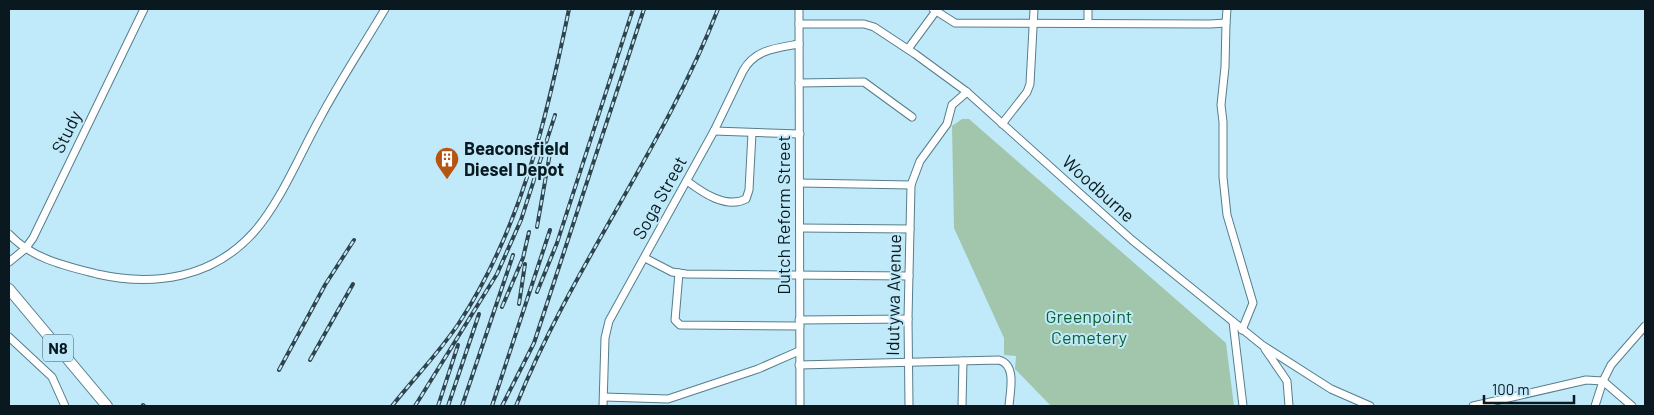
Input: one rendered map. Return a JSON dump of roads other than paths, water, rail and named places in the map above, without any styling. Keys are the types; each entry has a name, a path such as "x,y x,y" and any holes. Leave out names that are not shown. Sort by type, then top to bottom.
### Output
{"highway":[{"name":"N8","path":"9,289 106,406"}],"street":[{"name":"Study","path":"9,262 25,249 33,238 144,9"},
{"path":"9,234 25,249 45,259 81,270 119,278 151,281 196,271 228,254 254,232 264,220 334,94 385,9"},
{"name":"Dutch Reform Street","path":"799,9 800,406"},
{"path":"1002,124 1027,92 1030,84 1034,9"},
{"path":"1088,9 1088,22"},
{"path":"1227,9 1225,67 1221,104 1224,122 1223,177 1227,216 1253,302 1242,330"},
{"path":"908,49 934,10 955,23 1226,23"},
{"name":"Woodburne","path":"799,24 864,24 908,49 967,92 1132,240 1242,330 1331,389 1370,406"},
{"name":"Soga Street","path":"603,406 606,329 687,182 752,58 765,51 799,44"},
{"path":"800,83 864,82 912,117"},
{"name":"Idutywa Avenue","path":"909,406 908,319 912,185 920,161 947,124 952,105 967,92"},
{"path":"714,131 800,134"},
{"path":"687,182 714,199 741,201 746,199 749,190 752,133"},
{"path":"800,183 912,185"},
{"path":"800,228 910,230"},
{"path":"645,258 679,273 909,276"},
{"path":"679,273 675,320 680,325 908,319"},
{"path":"1233,322 1243,406"},
{"path":"1595,406 1603,381 1611,365 1645,326"},
{"path":"9,337 52,377 66,406"},
{"path":"1262,345 1287,381 1289,406"},
{"path":"604,397 668,399 758,369 799,351"},
{"path":"799,365 908,364 999,360 1006,363 1011,370 1010,406"},
{"path":"962,406 963,361"},
{"path":"1473,406 1586,380 1603,381 1632,406"}],"railway":[{"path":"392,406 459,323 481,287 499,249 515,211 541,131 569,9"},
{"path":"537,292 557,243 633,9"},
{"path":"502,406 534,343 644,9"},
{"path":"516,406 538,355 563,305 671,110 696,60 718,9"},
{"path":"415,406 497,274 521,220 555,115"},
{"path":"537,227 550,153"},
{"path":"492,406 550,230"},
{"path":"502,307 523,258 529,232"},
{"path":"279,370 325,285 354,240"},
{"path":"462,406 513,255"},
{"path":"519,304 525,264"},
{"path":"310,360 353,284"},
{"path":"448,406 479,314"},
{"path":"438,406 458,345"}],"place":[{"name":"Beaconsfield Diesel Depot","path":"447,180"}],"park label":[{"name":"Greenpoint Cemetery","path":"1089,327"}]}
